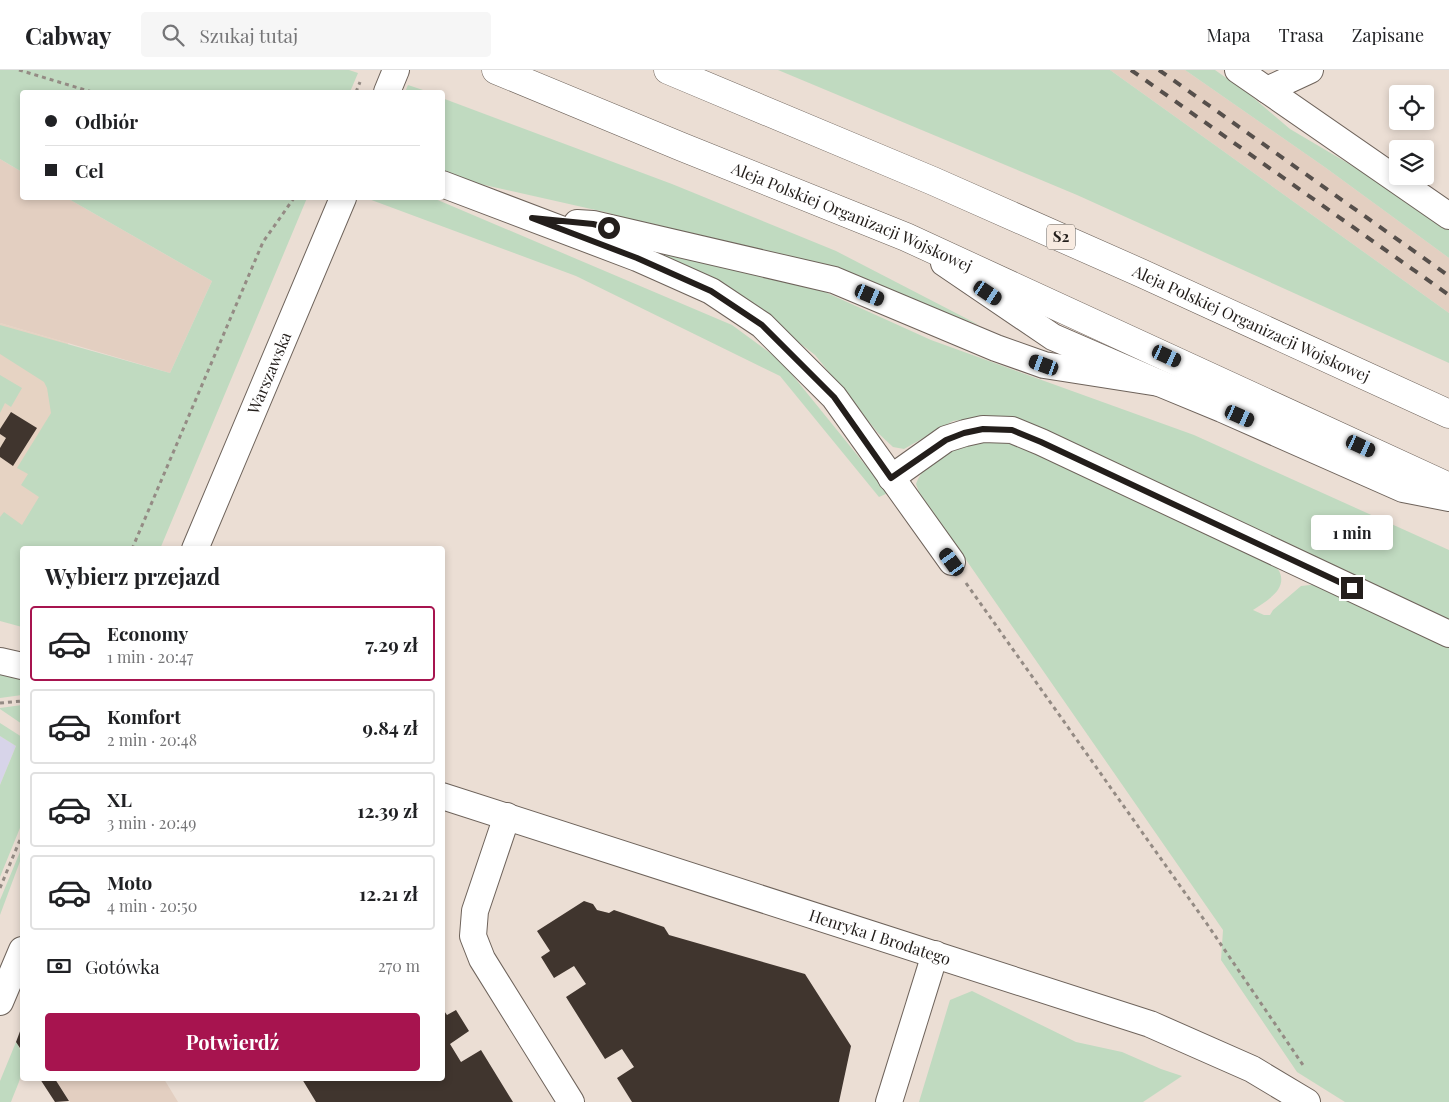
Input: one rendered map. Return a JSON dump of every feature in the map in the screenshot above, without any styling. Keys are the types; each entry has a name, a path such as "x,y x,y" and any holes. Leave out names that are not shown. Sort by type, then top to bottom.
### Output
{"highway":[{"name":"Aleja Polskiej Organizacji Wojskowej","path":"496,70 906,237 1449,487"},
{"name":"Aleja Polskiej Organizacji Wojskowej","path":"668,70 933,181 1159,281 1449,414"}],"street":[{"path":"388,90 396,70"},
{"path":"1238,70 1449,216"},
{"path":"1267,90 1310,70"},
{"path":"445,185 637,258 711,291 762,325 834,397 952,562"},
{"name":"Warszawska","path":"196,546 341,200"},
{"path":"532,218 593,224 834,280 996,348 1044,365 1159,383"},
{"path":"906,237 1053,338 1222,408 1403,489 1449,498"},
{"path":"891,478 946,440 983,429 1012,430 1449,634"},
{"path":"0,661 20,666"},
{"name":"Henryka I Brodatego","path":"445,797 1150,1024 1252,1069 1307,1102"},
{"path":"507,816 475,911 473,936 482,959 571,1102"},
{"path":"888,1102 935,954"},
{"path":"0,1002 20,955"}],"path":[{"path":"19,70 85,90"},
{"path":"133,546 263,242 293,200"},
{"path":"952,562 1207,924 1307,1072"},
{"path":"0,703 20,701"},
{"path":"0,888 20,840"}],"shaded area":[{"path":"1110,70 1185,70 1326,168 1449,258 1449,313"},
{"path":"0,159 20,171 20,200 70,200 212,281 170,373 0,323"},
{"path":"0,323 68,343 66,419 53,504 0,560"},
{"path":"0,736 16,746 0,785"},
{"path":"56,1081 165,1081 178,1102 70,1102"}],"green space":[{"path":"0,70 349,70 358,73 351,90 20,90 20,171 0,159"},
{"path":"778,70 1110,70 1449,313 1449,363 1077,195"},
{"path":"1185,70 1215,70 1249,94 1290,129 1378,181 1449,229 1449,258 1326,168"},
{"path":"408,85 423,90 406,90"},
{"path":"445,99 672,184 836,251 979,325 824,269 659,229 609,213 462,180 445,174"},
{"path":"70,200 306,200 161,546 20,546 20,626 0,621 0,517 4,512 22,525 39,497 21,485 28,474 17,468 51,413 47,388 44,382 0,354 0,325 170,373 212,281"},
{"path":"371,200 438,200 732,325 781,361 888,493 879,497 780,376 576,276"},
{"path":"620,241 814,287 931,340 1194,435 1449,550 1449,622 976,418 953,421 904,449 893,447 878,433 815,355 747,302"},
{"path":"0,375 22,388 11,407 5,403 0,413"},
{"path":"989,441 1031,449 1273,563 1280,573 1280,585 1268,600 1253,610 1264,615 1270,615 1273,610 1301,586 1319,584 1449,645 1449,1102 1345,1102 1297,1072 1221,960 1223,930 919,492 916,484 921,474 936,459 968,445"},
{"path":"0,673 20,678 20,695 0,698"},
{"path":"20,705 20,723 0,709"},
{"path":"0,723 20,736 20,828 0,877 0,785 16,746 0,736"},
{"path":"20,852 20,861 0,915 0,900"},
{"path":"972,991 1076,1042 1122,1052 1182,1076 1143,1102 919,1102 950,1000"},
{"path":"16,1042 20,1050 20,1079 11,1102 0,1102 0,1081"}],"building":[{"path":"11,412 37,428 13,466 0,457 0,448 6,438 0,434 0,429"},
{"path":"584,901 593,904 597,910 609,913 614,910 664,927 669,935 805,974 851,1046 839,1102 632,1102 617,1078 634,1067 622,1049 605,1059 566,997 586,984 574,966 554,978 541,957 550,951 537,931"},
{"path":"456,1010 469,1031 450,1044 461,1062 481,1050 513,1102 316,1102 303,1081 445,1081 445,1012 447,1015"},
{"path":"20,1031 20,1048 16,1042"},
{"path":"41,1081 56,1081 69,1101 55,1102"}],"railway":[{"path":"1131,70 1449,295"},
{"path":"1159,70 1449,276"}],"route":[{"path":"609,228 593,224 532,218 637,258 711,291 762,325 834,397 891,478 946,440 964,433 983,429 1012,430 1352,588"}]}
